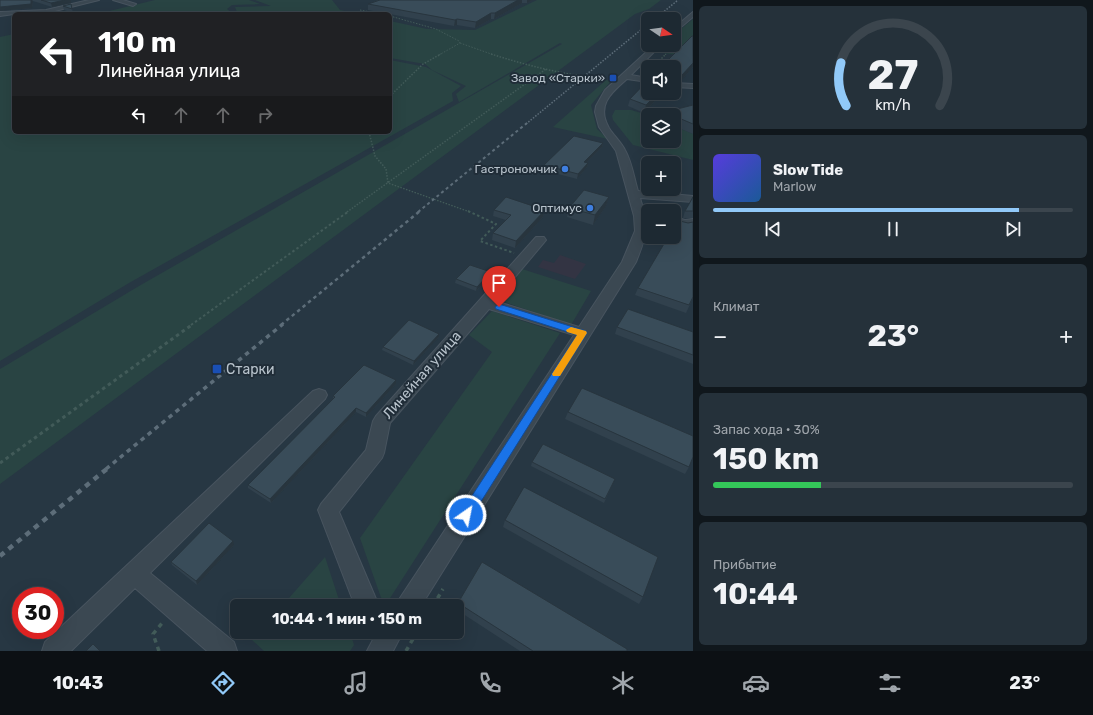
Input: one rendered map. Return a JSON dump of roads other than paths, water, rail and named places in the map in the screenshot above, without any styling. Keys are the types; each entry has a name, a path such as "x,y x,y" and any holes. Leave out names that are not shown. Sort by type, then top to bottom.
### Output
{"street":[{"path":"43,12 96,0"},
{"path":"116,0 133,4"},
{"path":"26,12 51,10"},
{"path":"0,14 12,13"},
{"path":"681,25 693,14"},
{"path":"7,20 12,19"},
{"path":"641,209 633,194 621,151 604,127 599,112 600,106 608,92 651,52"},
{"path":"625,76 641,79"},
{"path":"681,85 693,86"},
{"path":"633,194 693,199"},
{"path":"681,223 685,224 693,222"},
{"path":"412,599 629,262 636,248 641,231"},
{"path":"540,240 486,303 583,333"},
{"name":"Линейная улица","path":"364,599 328,510 374,453 382,422 486,303"},
{"path":"54,651 319,395"},
{"path":"135,574 226,651"}],"railway":[{"path":"663,12 678,0"},
{"path":"526,124 641,30"},
{"path":"418,212 527,123"},
{"path":"281,325 420,211"},
{"path":"106,469 283,324"},
{"path":"0,556 108,468"}],"place":[{"name":"Завод «Старки»","path":"613,78"},
{"name":"Гастрономчик","path":"565,169"},
{"name":"Оптимус","path":"590,208"},
{"name":"Старки","path":"217,369"}]}
